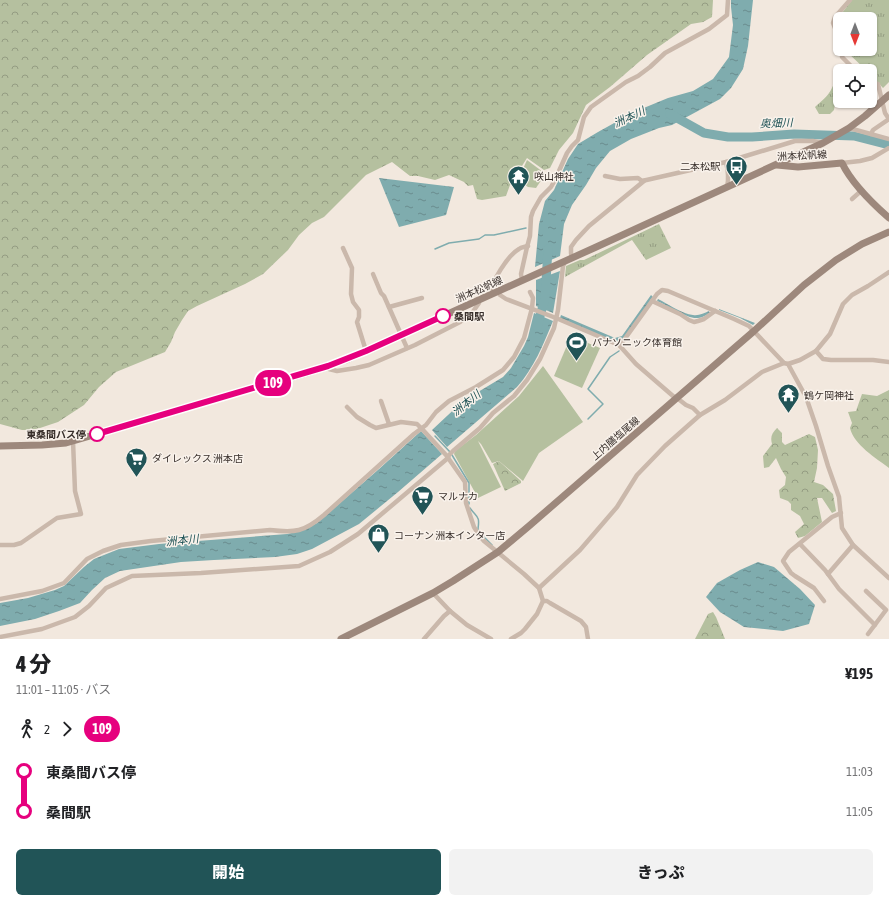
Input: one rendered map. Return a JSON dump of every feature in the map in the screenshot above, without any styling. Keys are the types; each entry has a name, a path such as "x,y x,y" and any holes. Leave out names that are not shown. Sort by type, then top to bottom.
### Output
{"main road":[{"path":"777,165 823,143 847,129 865,116 889,94"},
{"path":"842,163 861,191 889,218"},
{"name":"洲本松帆線","path":"0,446 51,445 73,441 328,366 366,351 563,263 777,165 798,167 842,163"},
{"name":"上内膳塩尾線","path":"341,639 453,582 498,552 754,331 804,285 836,260 862,244 889,232"}],"street":[{"path":"525,279 522,274 530,236 531,218 541,197 555,180 567,153 578,140 584,118 591,108 626,82 638,76 665,53 709,29 727,16 728,0"},
{"path":"839,12 850,0"},
{"path":"842,56 849,64"},
{"path":"871,134 872,130 889,119 885,113 877,84"},
{"path":"847,129 889,139"},
{"path":"572,258 572,247 576,240 589,226 644,181 726,162 795,141 813,141 823,143"},
{"path":"842,163 860,162 872,158 887,149"},
{"path":"726,162 728,172 727,187"},
{"path":"605,176 620,179 638,178 642,182 644,181"},
{"path":"852,199 861,191"},
{"path":"490,295 490,289 502,267 514,252 520,248 528,246"},
{"path":"343,248 352,268 351,294 353,302 359,310 357,322 366,351"},
{"path":"0,637 42,629 75,616 89,606 106,588 132,576 299,566 330,552 358,534 480,428 493,413 514,396 527,380 540,359 553,333 563,263"},
{"path":"539,588 580,550 617,507 637,475 665,446 700,415 725,400 762,372 800,360 816,351 830,334 843,304 847,299 889,272"},
{"path":"373,274 407,348"},
{"path":"619,346 652,301 662,290 749,326 786,364 806,397 839,497 842,528 853,545 889,578"},
{"path":"498,291 500,296 533,308 619,346 636,364 673,396 693,408 700,415"},
{"path":"0,599 42,591 64,583 87,560 102,551 121,545 270,530 288,532 309,526 324,515 422,429 436,412 449,400 476,387 503,370 514,357 524,338 533,308 533,298 530,292"},
{"path":"389,307 422,298"},
{"path":"328,366 329,369 337,370 369,365 415,345 460,322 472,313 480,303 478,300"},
{"path":"652,301 694,322 704,319 715,311"},
{"path":"816,351 823,359 873,360 889,362"},
{"path":"381,401 389,424"},
{"path":"347,407 357,417 376,428 401,422 417,424 449,454 465,482 466,504 474,527 479,535 539,588 543,601 537,614 521,633 511,639"},
{"path":"0,545 14,545 21,543 58,518 81,514 75,491 73,441"},
{"path":"824,601 814,588 791,573 783,561 789,552 832,517 841,513"},
{"path":"800,544 840,589 875,625"},
{"path":"828,574 853,545"},
{"path":"866,591 886,610 868,634"},
{"path":"433,593 450,611 467,625 491,639"},
{"path":"543,601 547,601 581,621 586,627 588,639"},
{"path":"424,639 450,611"}],"green space":[{"path":"0,0 713,0 712,17 703,22 691,24 647,55 610,87 586,105 573,133 559,150 550,168 544,170 527,158 510,185 506,196 482,200 477,199 473,185 468,186 464,182 449,175 435,180 418,176 410,176 392,162 366,175 324,217 312,223 299,235 288,250 263,274 188,311 165,352 116,372 99,387 84,405 58,422 31,430 22,430 0,424"},
{"path":"852,0 889,0 889,82 883,88 877,82 877,64 860,64 851,56 877,56 877,12 843,12"},
{"path":"833,86 834,110 830,114 819,114 815,107 828,95"},
{"path":"527,160 543,172 542,179 536,188 528,187 518,180"},
{"path":"659,224 671,248 646,260 632,240 565,277 566,266 580,260 584,260"},
{"name":"パナソニック体育館","path":"571,336 600,348 582,388 554,376"},
{"path":"543,366 583,422 539,453 523,481 499,461 492,463 478,441 501,487 478,498 454,454 455,451 476,435 519,396"},
{"path":"889,390 889,468 866,451 856,440 850,428 852,423 848,412 856,411 862,394 877,396"},
{"path":"777,428 782,433 782,442 785,445 809,434 815,437 818,450 817,468 814,482 823,485 833,494 836,511 832,513 822,498 817,498 822,522 805,536 798,538 795,532 804,524 800,516 791,510 791,504 780,498 779,490 785,485 786,477 776,458 769,467 764,468 763,456 772,444 772,435"},
{"path":"499,461 521,481 521,483 505,491 493,464"},
{"path":"713,612 725,639 695,639 708,614"}],"water":[{"path":"731,0 753,0 748,46 743,69 731,88 720,99 672,125 659,128 631,139 610,151 596,168 572,205 564,224 560,256 535,267 539,224 545,201 554,190 568,159 578,144 634,112 668,98 693,91 713,79 729,57 733,25"},
{"path":"379,178 454,187 446,215 399,227"},
{"path":"560,271 553,313 536,306 536,280"},
{"path":"651,295 653,297 623,339 619,342 615,342 560,318 561,315 615,338 622,336"},
{"path":"658,299 680,311 689,314 697,315 709,311 710,313 700,318 694,318 678,312 657,301"},
{"path":"719,309 755,323 753,325"},
{"path":"534,313 553,321 538,356 523,380 517,387 447,447 432,430 463,401 503,377 511,368 528,337"},
{"path":"421,431 442,454 359,524 312,549 297,554 275,557 181,562 120,571 105,578 80,603 35,619 0,626 0,603 28,598 64,586 94,559 119,549 159,544 287,534 301,531 317,523"},
{"path":"758,562 774,567 800,589 815,605 809,624 783,631 744,627 720,612 706,597 717,583"}],"waterway":[{"name":"奥畑川","path":"670,114 704,133 728,137 794,134 854,136 889,145"},
{"path":"435,249 449,243 479,239 485,235 494,235 526,228"},
{"name":"洲本川","path":"537,327 545,298 548,249"},
{"path":"588,419 603,404 588,389 610,357 619,351"},
{"path":"435,436 450,452"},
{"path":"452,455 469,483 469,504"},
{"path":"470,508 478,519 478,529 492,545"}],"bus line":[{"name":"109","path":"97,434 288,379 346,360 443,316"}],"place":[{"name":"二本松駅","path":"736,186"},
{"name":"咲山神社","path":"519,196"},
{"name":"桑間駅","path":"443,316"},
{"name":"パナソニック体育館","path":"577,362"},
{"name":"鶴ケ岡神社","path":"789,414"},
{"name":"東桑間バス停","path":"97,434"},
{"name":"ダイレックス 洲本店","path":"136,478"},
{"name":"マルナカ","path":"423,516"},
{"name":"コーナン 洲本インター店","path":"379,554"}]}
